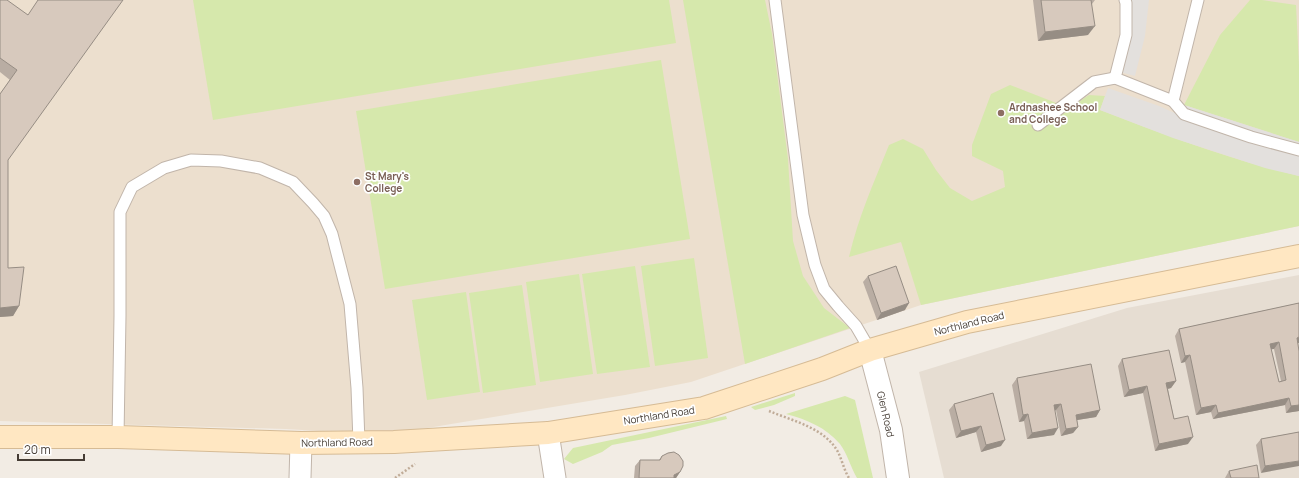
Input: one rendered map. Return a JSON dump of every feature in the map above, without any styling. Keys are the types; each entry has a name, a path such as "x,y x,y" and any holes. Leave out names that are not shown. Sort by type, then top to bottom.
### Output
{"main road":[{"name":"Northland Road","path":"0,437 118,437 301,443 394,442 548,433 704,408 822,369 870,350 967,322 1299,256"}],"street":[{"name":"Glen Road","path":"870,350 891,430 898,478"},
{"path":"548,433 555,478"},
{"path":"300,478 301,443"}],"lane":[{"path":"776,0 803,215 815,265 824,289 856,326 870,350"},
{"path":"1115,78 1126,35 1125,0"},
{"path":"1173,101 1198,0"},
{"path":"1038,125 1094,82 1115,78 1173,101 1184,114 1251,137 1299,150"},
{"path":"118,437 120,212 132,187 164,168 191,160 222,161 260,168 292,182 314,203 324,216 332,234 350,304 357,388 359,442"}],"path":[{"path":"769,411 812,428 827,438 837,451 849,478"},
{"path":"395,478 415,464"}],"shaded area":[{"name":"St Mary's College","path":"0,0 1299,0 1299,226 921,305 691,382 625,395 385,435 286,429 0,421"},
{"path":"1131,0 1149,0 1145,36 1135,76 1120,72 1129,33"},
{"path":"1108,88 1159,106 1179,115 1184,105 1299,142 1299,176 1265,168 1173,138 1100,110"},
{"path":"1299,275 1299,478 944,478 919,372 1127,308"}],"green space":[{"path":"193,0 669,0 676,43 213,120"},
{"path":"683,0 765,0 772,34 788,159 793,241 803,276 824,308 850,328 745,364"},
{"path":"1250,0 1262,0 1296,5 1299,65 1299,142 1184,105 1220,35"},
{"path":"661,60 690,239 385,289 356,111"},
{"path":"1010,85 1069,108 1089,95 1105,96 1100,110 1223,155 1299,176 1299,226 921,305 901,242 849,257 862,214 889,145 903,139 923,149 936,170 950,188 972,201 1005,187 1003,171 972,156 972,145 991,94"},
{"path":"694,258 708,358 655,366 641,266"},
{"path":"635,266 650,367 597,374 582,274"},
{"path":"579,274 593,374 540,382 526,282"},
{"path":"522,285 536,385 483,393 469,293"},
{"path":"466,292 480,392 427,400 412,300"},
{"path":"795,393 795,396 774,405 755,410 751,407"},
{"path":"845,396 855,400 873,478 857,478 840,444 828,433 816,425 786,414"},
{"path":"726,416 727,419 649,438 612,445 602,452 573,464 564,459 573,448"}],"building":[{"path":"0,0 7,0 28,15 38,0 123,0 8,160 8,268 24,267 19,306 0,308 0,94 17,70 0,58"},
{"path":"1041,0 1091,0 1095,26 1045,32"},
{"path":"896,266 909,303 881,313 868,276"},
{"path":"1299,303 1299,337 1297,338 1299,351 1299,405 1291,406 1289,398 1218,413 1216,405 1201,408 1190,355 1185,356 1179,329","holes":["1279,342 1286,380 1279,382 1270,344"]},
{"path":"1169,350 1176,381 1166,383 1174,419 1188,416 1193,437 1159,444 1147,386 1129,390 1122,359"},
{"path":"1091,364 1100,410 1076,415 1078,427 1066,429 1061,404 1054,405 1058,428 1032,433 1028,414 1023,415 1017,378"},
{"path":"993,393 1005,440 986,445 981,426 961,431 954,404"},
{"path":"1299,432 1299,461 1265,466 1261,439"},
{"path":"674,452 679,455 683,461 683,466 680,472 674,475 674,478 639,478 640,460 660,460 662,456"},
{"path":"1257,465 1259,478 1231,478 1229,471"}],"place":[{"name":"Ardnashee School and College","path":"1001,113"},
{"name":"St Mary's College","path":"357,182"}]}
